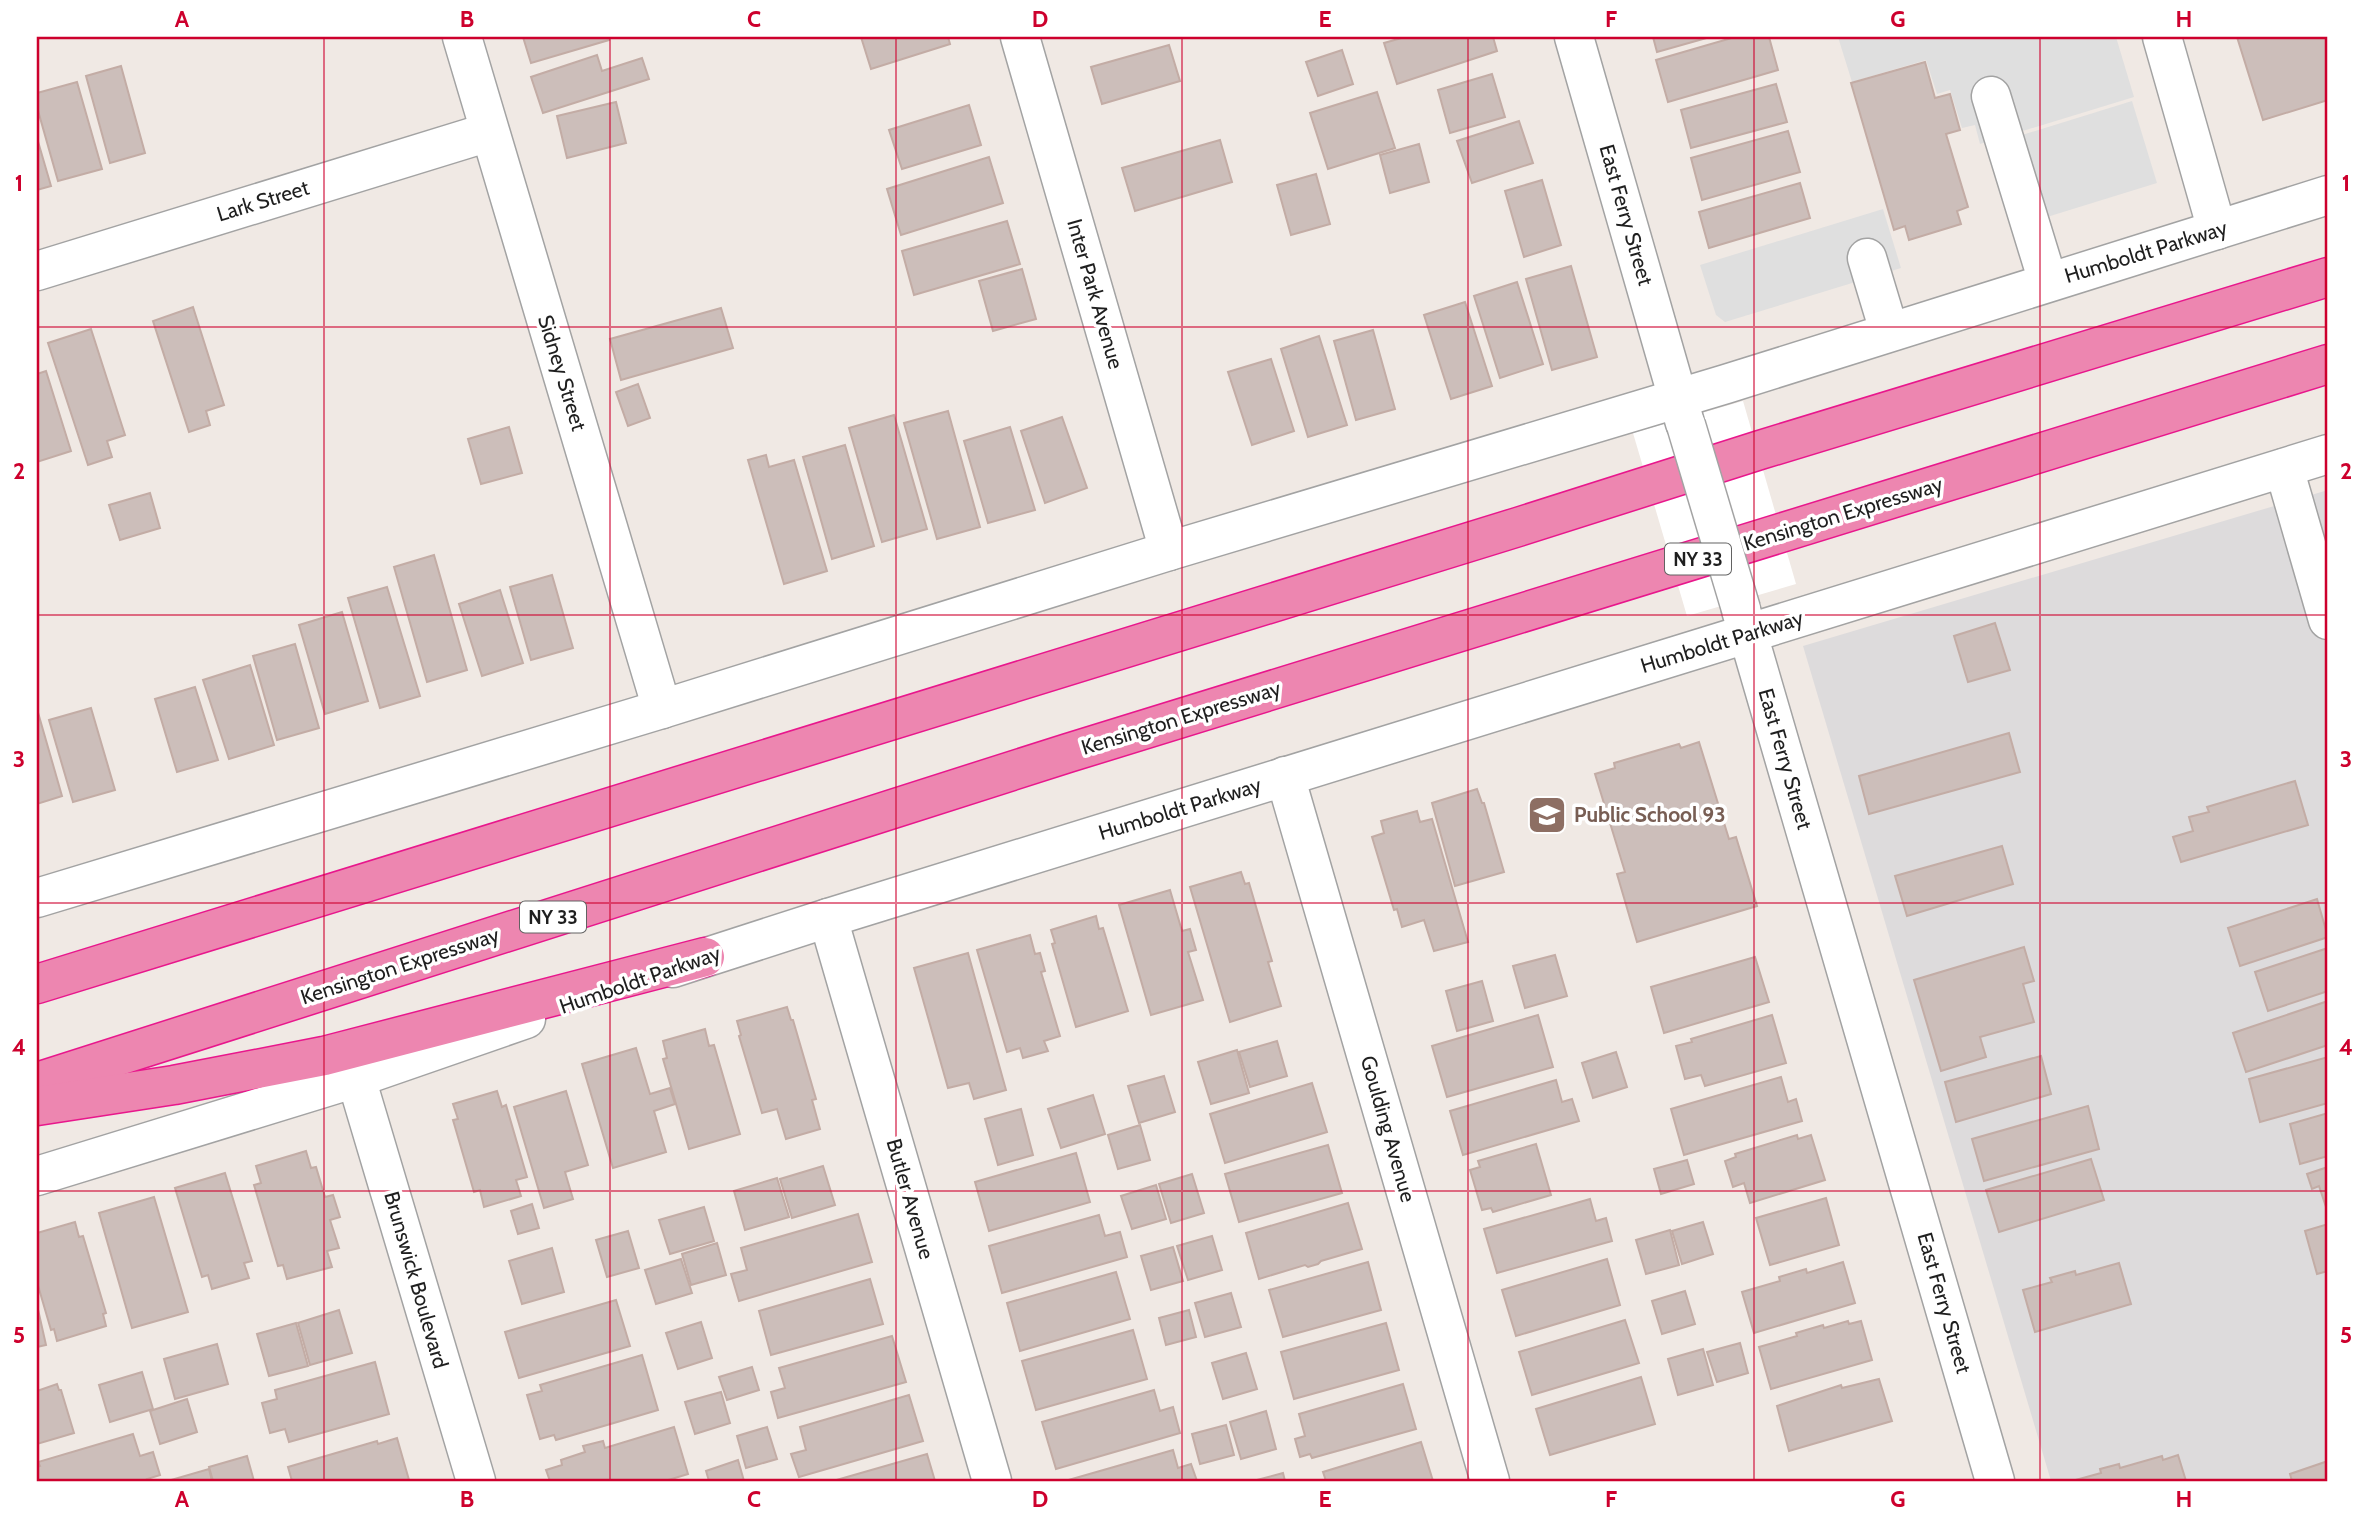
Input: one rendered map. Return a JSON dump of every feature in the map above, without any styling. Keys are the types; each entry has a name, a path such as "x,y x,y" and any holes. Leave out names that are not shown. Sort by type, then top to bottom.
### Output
{"highway":[{"path":"37,984 1760,450 2328,277"},
{"name":"Kensington Expressway","path":"37,1082 1068,753 2328,364"},
{"path":"37,1106 174,1085 324,1056 705,957"}],"street":[{"name":"Sidney Street","path":"462,37 662,709"},
{"name":"Inter Park Avenue","path":"1020,37 1169,551"},
{"name":"East Ferry Street","path":"1574,37 1995,1481"},
{"path":"2162,37 2217,230"},
{"path":"1991,96 2048,282"},
{"name":"Lark Street","path":"37,271 489,132"},
{"name":"Humboldt Parkway","path":"37,898 662,709 1169,551 1682,411 1889,331 2328,195"},
{"path":"1867,258 1889,331"},
{"name":"Humboldt Parkway","path":"37,1176 356,1078 705,957 1285,776 1744,621 2328,454"},
{"path":"2284,468 2328,620"},
{"name":"Goulding Avenue","path":"1285,776 1490,1481"},
{"name":"Butler Avenue","path":"828,918 992,1481"},
{"name":"Brunswick Boulevard","path":"356,1078 476,1481"}],"shaded area":[{"path":"1838,37 2116,37 2134,97 1980,144 1975,125 1962,128 1950,90 1937,94 1926,60 1852,82"},
{"path":"2132,101 2157,183 2047,217 2022,135"},
{"path":"1883,209 1901,268 1725,322 1716,315 1700,265"},
{"path":"2328,490 2328,1481 2051,1481 1803,646"}],"pier":[{"path":"1743,401 1796,584 1687,616 1633,433"}],"building":[{"path":"523,37 608,37 609,40 531,63"},
{"path":"861,37 948,37 950,44 871,69"},
{"path":"1405,37 1493,37 1497,51 1397,84 1384,43"},
{"path":"1653,37 1710,37 1657,52"},
{"path":"1735,37 1769,37 1778,70 1668,102 1656,60"},
{"path":"2237,37 2328,37 2328,100 2263,120"},
{"path":"1169,45 1180,81 1102,104 1091,67"},
{"path":"1342,50 1353,84 1318,96 1306,62"},
{"path":"597,55 602,71 642,58 649,79 543,113 531,77"},
{"path":"1925,62 1935,98 1950,94 1960,130 1946,134 1968,207 1957,211 1961,224 1909,240 1905,226 1894,230 1851,83"},
{"path":"121,66 145,153 110,163 86,76"},
{"path":"1492,74 1505,117 1450,133 1438,90"},
{"path":"77,82 102,169 58,181 37,107 37,93"},
{"path":"1776,84 1787,122 1691,148 1681,110"},
{"path":"1377,92 1395,148 1328,169 1310,113"},
{"path":"616,102 626,143 567,158 557,116"},
{"path":"969,105 981,145 902,169 889,130"},
{"path":"1519,121 1533,163 1472,183 1457,141"},
{"path":"1788,131 1800,172 1702,200 1691,158"},
{"path":"37,138 51,186 37,190"},
{"path":"1220,140 1232,182 1135,211 1122,168"},
{"path":"1419,144 1429,182 1390,193 1380,155"},
{"path":"989,157 1003,203 901,235 887,189"},
{"path":"1316,174 1330,224 1291,235 1277,185"},
{"path":"1542,180 1561,245 1524,257 1505,191"},
{"path":"1800,183 1810,218 1709,248 1699,212"},
{"path":"1007,221 1020,264 914,295 902,251"},
{"path":"1571,266 1597,357 1552,370 1526,279"},
{"path":"1022,269 1036,319 993,331 979,281"},
{"path":"1517,282 1543,364 1500,378 1474,296"},
{"path":"1465,302 1492,386 1451,399 1424,315"},
{"path":"193,307 224,405 206,411 210,425 189,432 153,321"},
{"path":"721,308 733,348 621,380 610,339"},
{"path":"91,329 125,435 107,441 112,457 88,465 48,343"},
{"path":"1373,330 1395,409 1356,420 1334,341"},
{"path":"1319,336 1347,425 1308,437 1281,349"},
{"path":"1271,359 1294,431 1252,445 1228,372"},
{"path":"46,371 71,451 37,462 37,374"},
{"path":"638,384 650,418 628,426 616,392"},
{"path":"948,411 980,527 937,539 904,423"},
{"path":"894,415 927,529 882,542 849,428"},
{"path":"1062,417 1087,488 1045,503 1021,431"},
{"path":"509,427 522,473 481,484 468,439"},
{"path":"1010,427 1035,510 988,523 964,441"},
{"path":"845,445 874,546 832,559 803,457"},
{"path":"766,455 769,467 794,460 827,571 784,584 748,460"},
{"path":"150,493 160,528 120,540 109,505"},
{"path":"434,555 467,670 427,682 394,567"},
{"path":"552,575 573,648 531,660 510,587"},
{"path":"387,587 420,696 380,708 348,598"},
{"path":"500,590 523,663 482,676 459,604"},
{"path":"342,612 368,701 325,714 299,625"},
{"path":"1995,623 2010,670 1968,682 1954,636"},
{"path":"295,644 319,728 277,740 253,656"},
{"path":"250,665 274,745 229,759 203,680"},
{"path":"195,687 218,760 177,772 155,699"},
{"path":"91,708 115,790 73,802 49,720"},
{"path":"37,709 62,796 37,804"},
{"path":"2009,733 2020,772 1869,814 1859,776"},
{"path":"1699,742 1729,839 1736,837 1757,906 1637,942 1617,874 1625,872 1595,774 1615,768 1614,763 1679,744 1681,748"},
{"path":"2295,781 2308,825 2181,862 2173,837 2193,831 2189,817 2209,812 2207,807"},
{"path":"1477,789 1484,803 1504,872 1455,886 1432,803"},
{"path":"1417,811 1420,822 1432,819 1468,942 1434,951 1424,920 1402,927 1397,909 1394,910 1372,837 1384,833 1381,821"},
{"path":"2002,846 2013,884 1907,916 1895,876"},
{"path":"1241,872 1245,884 1249,883 1272,961 1268,962 1281,1006 1230,1022 1190,887"},
{"path":"1170,890 1182,931 1190,929 1196,950 1188,952 1203,1000 1151,1015 1119,905"},
{"path":"2317,899 2328,937 2240,966 2228,928"},
{"path":"1096,916 1099,929 1103,928 1128,1011 1076,1027 1052,944 1055,943 1051,930"},
{"path":"1030,935 1035,954 1040,953 1045,971 1041,972 1060,1036 1044,1041 1048,1051 1023,1058 1020,1048 1007,1052 977,950"},
{"path":"2024,947 2034,981 2023,984 2034,1022 1980,1037 1986,1057 1941,1071 1914,980"},
{"path":"2328,948 2328,991 2268,1011 2255,972"},
{"path":"968,953 1006,1090 974,1099 969,1083 948,1088 914,968"},
{"path":"1555,955 1567,996 1525,1008 1513,966"},
{"path":"1755,957 1769,1002 1664,1033 1651,987"},
{"path":"1482,981 1493,1021 1457,1031 1446,991"},
{"path":"2328,1001 2328,1045 2246,1072 2233,1033"},
{"path":"787,1007 816,1099 812,1100 820,1129 786,1139 777,1109 762,1113 737,1021"},
{"path":"1538,1015 1553,1067 1447,1097 1432,1046"},
{"path":"1772,1015 1786,1063 1705,1086 1701,1075 1685,1079 1676,1046"},
{"path":"705,1029 709,1046 714,1045 740,1134 689,1149 663,1059 667,1058 663,1041"},
{"path":"1277,1041 1287,1076 1250,1087 1239,1052"},
{"path":"636,1048 650,1094 670,1088 675,1104 654,1111 666,1152 613,1168 582,1064"},
{"path":"1237,1050 1249,1093 1211,1104 1198,1062"},
{"path":"1616,1052 1627,1087 1593,1098 1582,1063"},
{"path":"2041,1056 2051,1094 1956,1122 1945,1082"},
{"path":"2328,1057 2328,1103 2260,1122 2249,1079"},
{"path":"1164,1076 1175,1112 1139,1123 1128,1086"},
{"path":"1781,1077 1788,1102 1796,1099 1802,1121 1684,1155 1671,1109"},
{"path":"1556,1080 1562,1102 1572,1099 1579,1121 1463,1155 1450,1111"},
{"path":"1312,1083 1327,1132 1225,1163 1210,1114"},
{"path":"497,1091 502,1107 506,1105 527,1177 516,1180 521,1196 484,1207 480,1190 474,1192 453,1120 458,1119 453,1104"},
{"path":"566,1091 588,1165 565,1172 573,1199 544,1208 514,1107"},
{"path":"1093,1095 1105,1134 1061,1148 1048,1109"},
{"path":"2088,1106 2099,1149 1984,1181 1972,1139"},
{"path":"1021,1109 1033,1155 998,1165 985,1119"},
{"path":"2328,1113 2328,1156 2300,1164 2290,1124"},
{"path":"1140,1125 1150,1160 1118,1169 1108,1135"},
{"path":"1797,1135 1798,1139 1811,1135 1825,1180 1750,1203 1744,1183 1733,1187 1725,1161 1736,1157 1735,1154"},
{"path":"1536,1144 1551,1195 1493,1212 1491,1208 1482,1210 1470,1170 1480,1167 1478,1161"},
{"path":"1328,1145 1342,1193 1239,1222 1225,1174"},
{"path":"306,1151 311,1168 316,1167 325,1197 333,1195 340,1217 330,1220 339,1248 327,1251 332,1267 287,1279 283,1265 278,1266 254,1185 261,1183 256,1166"},
{"path":"1076,1153 1090,1202 989,1231 975,1182"},
{"path":"2091,1159 2104,1200 1999,1232 1986,1190"},
{"path":"1687,1160 1694,1184 1661,1194 1654,1169"},
{"path":"823,1166 835,1205 792,1218 780,1179"},
{"path":"2328,1167 2328,1213 2319,1186 2312,1189 2307,1174"},
{"path":"225,1173 252,1261 244,1263 249,1278 212,1289 208,1275 202,1277 175,1188"},
{"path":"1192,1174 1204,1213 1171,1223 1159,1184"},
{"path":"777,1178 789,1217 745,1230 734,1191"},
{"path":"1156,1185 1166,1219 1132,1229 1121,1196"},
{"path":"154,1197 188,1312 132,1328 99,1213"},
{"path":"1826,1198 1839,1245 1770,1265 1756,1218"},
{"path":"1590,1199 1596,1221 1606,1218 1612,1241 1497,1273 1484,1229"},
{"path":"1348,1203 1362,1249 1308,1267 1305,1265 1259,1279 1246,1233"},
{"path":"532,1204 539,1228 518,1234 511,1211"},
{"path":"704,1207 714,1241 670,1254 659,1220"},
{"path":"858,1214 872,1262 739,1301 731,1274 747,1270 741,1248"},
{"path":"1099,1215 1105,1236 1120,1232 1127,1257 1002,1293 989,1246"},
{"path":"75,1222 79,1237 83,1236 106,1313 103,1314 106,1326 57,1341 54,1329 51,1330 37,1282 37,1233"},
{"path":"1703,1222 1713,1254 1682,1264 1672,1231"},
{"path":"2328,1224 2328,1271 2317,1274 2305,1231"},
{"path":"1670,1230 1679,1265 1646,1274 1636,1240"},
{"path":"628,1231 639,1268 607,1277 596,1240"},
{"path":"1212,1236 1222,1270 1188,1280 1177,1246"},
{"path":"717,1243 726,1275 691,1285 682,1254"},
{"path":"1173,1247 1183,1281 1151,1290 1141,1256"},
{"path":"552,1248 564,1292 522,1304 509,1261"},
{"path":"681,1259 692,1293 656,1304 645,1270"},
{"path":"1607,1259 1620,1305 1516,1336 1502,1290"},
{"path":"1368,1262 1381,1310 1283,1337 1269,1290"},
{"path":"1843,1262 1855,1303 1754,1333 1742,1292 1780,1281 1779,1277 1806,1269 1807,1273"},
{"path":"2119,1263 2131,1304 2035,1332 2023,1290 2052,1282 2050,1278 2075,1271 2076,1275"},
{"path":"1116,1272 1130,1319 1020,1351 1007,1303"},
{"path":"870,1279 883,1324 771,1355 759,1311"},
{"path":"1685,1291 1695,1324 1662,1334 1652,1301"},
{"path":"1231,1293 1241,1327 1205,1337 1195,1303"},
{"path":"616,1300 630,1346 519,1378 505,1332"},
{"path":"37,1305 46,1345 37,1347"},
{"path":"339,1310 352,1353 310,1365 298,1323"},
{"path":"1189,1310 1196,1337 1166,1345 1159,1318"},
{"path":"1625,1320 1639,1363 1532,1395 1519,1352"},
{"path":"1848,1321 1849,1324 1861,1321 1872,1360 1771,1389 1759,1347 1823,1325 1824,1328"},
{"path":"701,1322 712,1358 678,1369 666,1333"},
{"path":"296,1323 308,1366 269,1376 257,1334"},
{"path":"1386,1323 1399,1370 1294,1399 1281,1352"},
{"path":"1133,1330 1147,1379 1036,1410 1022,1361"},
{"path":"892,1336 906,1382 778,1418 771,1392 785,1388 779,1368"},
{"path":"1740,1343 1748,1373 1717,1382 1707,1352"},
{"path":"217,1344 228,1384 175,1399 164,1359"},
{"path":"1703,1349 1713,1385 1678,1395 1668,1359"},
{"path":"1246,1353 1257,1389 1223,1399 1212,1363"},
{"path":"642,1355 658,1410 556,1440 554,1435 540,1439 527,1395 542,1391 540,1385"},
{"path":"375,1362 389,1414 289,1442 285,1429 270,1433 262,1403 277,1399 275,1390"},
{"path":"752,1367 759,1390 727,1400 719,1377"},
{"path":"142,1372 153,1409 110,1422 99,1385"},
{"path":"1641,1377 1655,1424 1550,1455 1536,1409"},
{"path":"1879,1379 1892,1421 1789,1451 1777,1406 1841,1385 1842,1388"},
{"path":"57,1384 74,1433 37,1444 37,1391"},
{"path":"1403,1384 1416,1429 1312,1458 1310,1454 1300,1457 1295,1439 1305,1436 1299,1414"},
{"path":"1154,1390 1160,1411 1173,1407 1180,1433 1056,1469 1042,1422"},
{"path":"721,1392 730,1423 695,1434 685,1402"},
{"path":"909,1395 923,1441 799,1477 791,1454 806,1450 800,1427"},
{"path":"187,1399 197,1432 160,1444 150,1411"},
{"path":"1266,1411 1276,1449 1241,1459 1230,1422"},
{"path":"1226,1425 1234,1455 1200,1464 1192,1434"},
{"path":"674,1427 688,1474 665,1481 550,1481 546,1470 562,1465 561,1460 585,1452 583,1446 603,1441 605,1448"},
{"path":"767,1427 777,1459 746,1468 737,1436"},
{"path":"133,1434 140,1456 153,1452 160,1475 147,1479 148,1481 37,1481 37,1467 40,1466 38,1462"},
{"path":"397,1438 409,1480 292,1481 288,1467 377,1441 378,1444"},
{"path":"1421,1442 1433,1481 1326,1481 1323,1472"},
{"path":"1173,1450 1178,1468 1191,1464 1197,1481 1065,1481"},
{"path":"927,1454 935,1481 833,1481"},
{"path":"2178,1455 2186,1481 2072,1481 2101,1473 2100,1469 2119,1464 2120,1468 2162,1456 2163,1460"},
{"path":"247,1456 254,1481 213,1481 209,1467"},
{"path":"738,1460 744,1481 709,1481 706,1471"},
{"path":"2328,1461 2328,1481 2292,1481 2290,1474"},
{"path":"209,1469 212,1481 171,1481 171,1480"},
{"path":"1283,1473 1285,1481 1253,1481"}],"place":[{"name":"Public School 93","path":"1547,815"}]}
